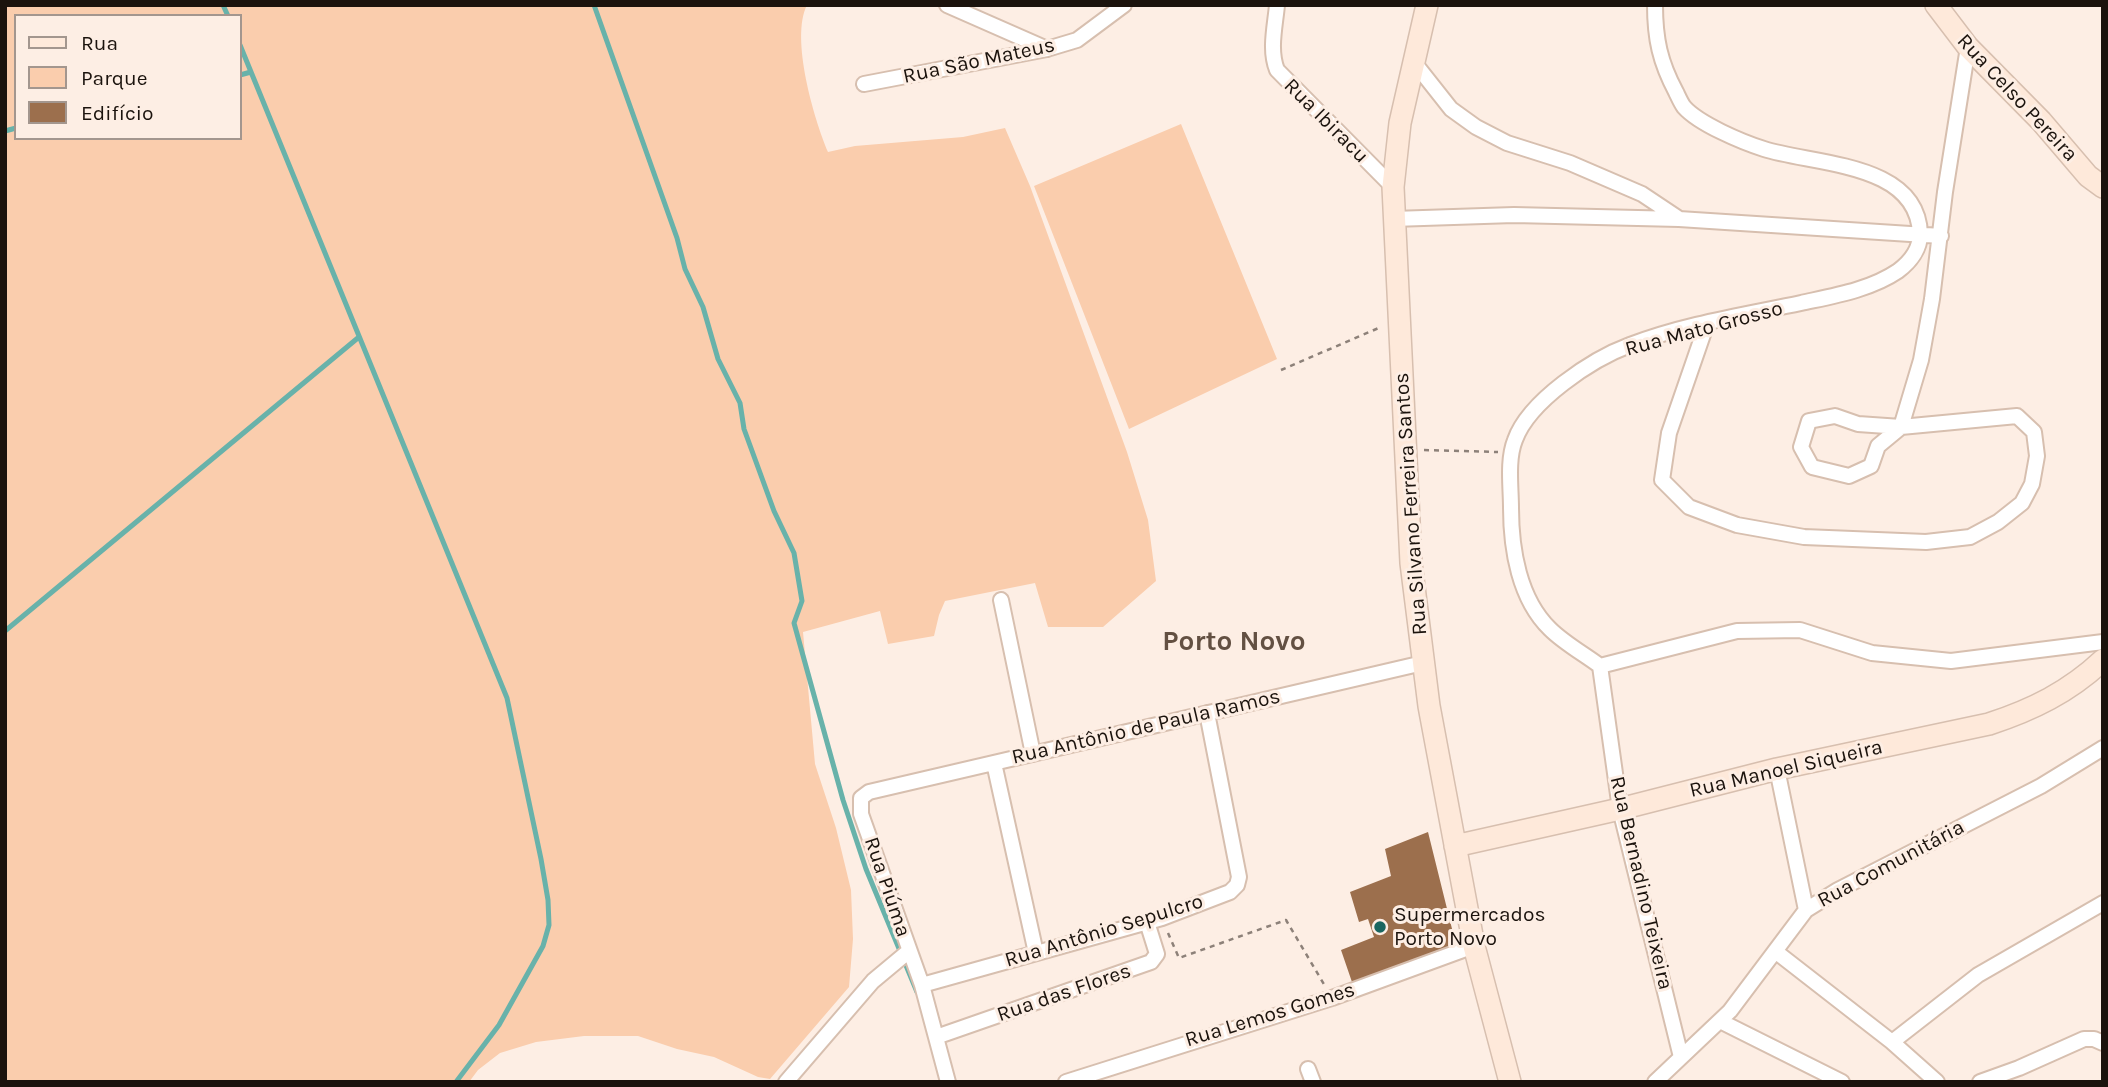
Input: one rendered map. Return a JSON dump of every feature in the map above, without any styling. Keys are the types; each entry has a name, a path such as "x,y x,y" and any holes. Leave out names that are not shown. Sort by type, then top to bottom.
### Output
{"street":[{"path":"947,5 972,10 1046,49"},
{"name":"Rua São Mateus","path":"864,84 1046,49 1077,40 1124,5"},
{"name":"Rua Ibiracu","path":"1277,5 1272,46 1276,70 1393,187"},
{"name":"Rua Silvano Ferreira Santos","path":"1427,5 1400,123 1393,187 1411,563 1423,663 1474,946 1510,1082"},
{"path":"1655,5 1655,36 1665,71 1684,107 1719,131 1765,150 1835,164 1884,179 1901,191 1916,209 1920,236"},
{"name":"Rua Celso Pereira","path":"1936,5 1968,47 2041,121 2088,176 2103,187"},
{"path":"1707,323 1669,433 1662,480 1689,507 1737,525 1804,537 1926,542 1970,537 1998,522 2022,503 2032,484 2037,456 2034,432 2017,416 1901,427 1858,424 1835,416 1809,421 1801,447 1812,467 1849,476 1871,466 1878,446 1901,427 1921,360 1968,47"},
{"path":"1413,61 1451,110 1476,127 1507,143 1570,163 1642,194 1679,219"},
{"path":"1393,219 1514,215 1679,219 1941,236"},
{"name":"Rua Mato Grosso","path":"1600,666 1550,629 1538,614 1522,584 1511,535 1511,452 1522,423 1571,377 1629,345 1707,323 1843,294 1876,283 1898,271 1914,256 1920,236"},
{"path":"1001,600 1033,754"},
{"path":"1600,666 1737,631 1800,630 1872,653 1951,661 2103,642"},
{"name":"Rua Manoel Siqueira","path":"1455,846 1620,809 1777,769 1976,727 2023,713 2063,692 2103,660"},
{"name":"Rua Antônio de Paula Ramos","path":"869,792 1423,663"},
{"name":"Rua Bernadino Teixeira","path":"1600,666 1620,809 1681,1057"},
{"name":"Rua Antônio Sepulcro","path":"922,985 1155,920 1230,891 1237,885 1239,877 1207,713"},
{"name":"Rua Comunitária","path":"1654,1082 1730,1011 1806,910 1838,890 2041,786 2103,748"},
{"path":"994,763 1036,953"},
{"path":"1777,769 1806,910"},
{"name":"Rua Piúma","path":"869,792 861,798 862,814 922,985 948,1082"},
{"path":"1892,1042 1978,975 2103,903"},
{"name":"Rua das Flores","path":"936,1037 1151,962 1157,954 1155,920"},
{"name":"Rua Lemos Gomes","path":"1066,1082 1332,998 1474,946"},
{"path":"786,1082 873,981 909,951"},
{"path":"1775,951 1892,1042 1937,1082"},
{"path":"1720,1021 1842,1082"},
{"path":"1980,1082 2084,1039 2103,1043"}],"path":[{"path":"1281,370 1401,319"},
{"path":"1405,450 1511,452"},
{"path":"1155,920 1179,958 1286,920 1332,998"}],"green space":[{"path":"5,5 807,5 802,19 802,57 816,120 828,152 855,146 963,137 1005,128 1030,186 1127,452 1148,520 1156,581 1103,627 1048,627 1035,583 945,601 934,636 888,644 880,611 803,632 815,764 836,828 851,890 853,939 849,987 770,1079 758,1077 714,1057 677,1049 638,1036 584,1036 536,1042 500,1053 478,1070 469,1082 5,1082"},
{"path":"1181,124 1277,359 1129,429 1034,186"}],"building":[{"path":"1428,832 1456,945 1353,985 1341,950 1374,937 1368,919 1359,922 1350,892 1391,876 1385,849"}],"waterway":[{"path":"223,5 227,14"},
{"path":"594,5 677,238 685,269 703,307 718,359 740,403 744,429 774,511 794,553 802,601 794,623 843,800 866,869 917,992"},
{"path":"242,50 507,698 541,859 549,925 543,946 499,1025 456,1082"},
{"path":"242,74 251,72"},
{"path":"5,131 14,129"},
{"path":"5,631 359,337"}],"place":[{"name":"Supermercados Porto Novo","path":"1380,927"}],"district":[{"name":"Porto Novo","path":"1234,642"}]}
